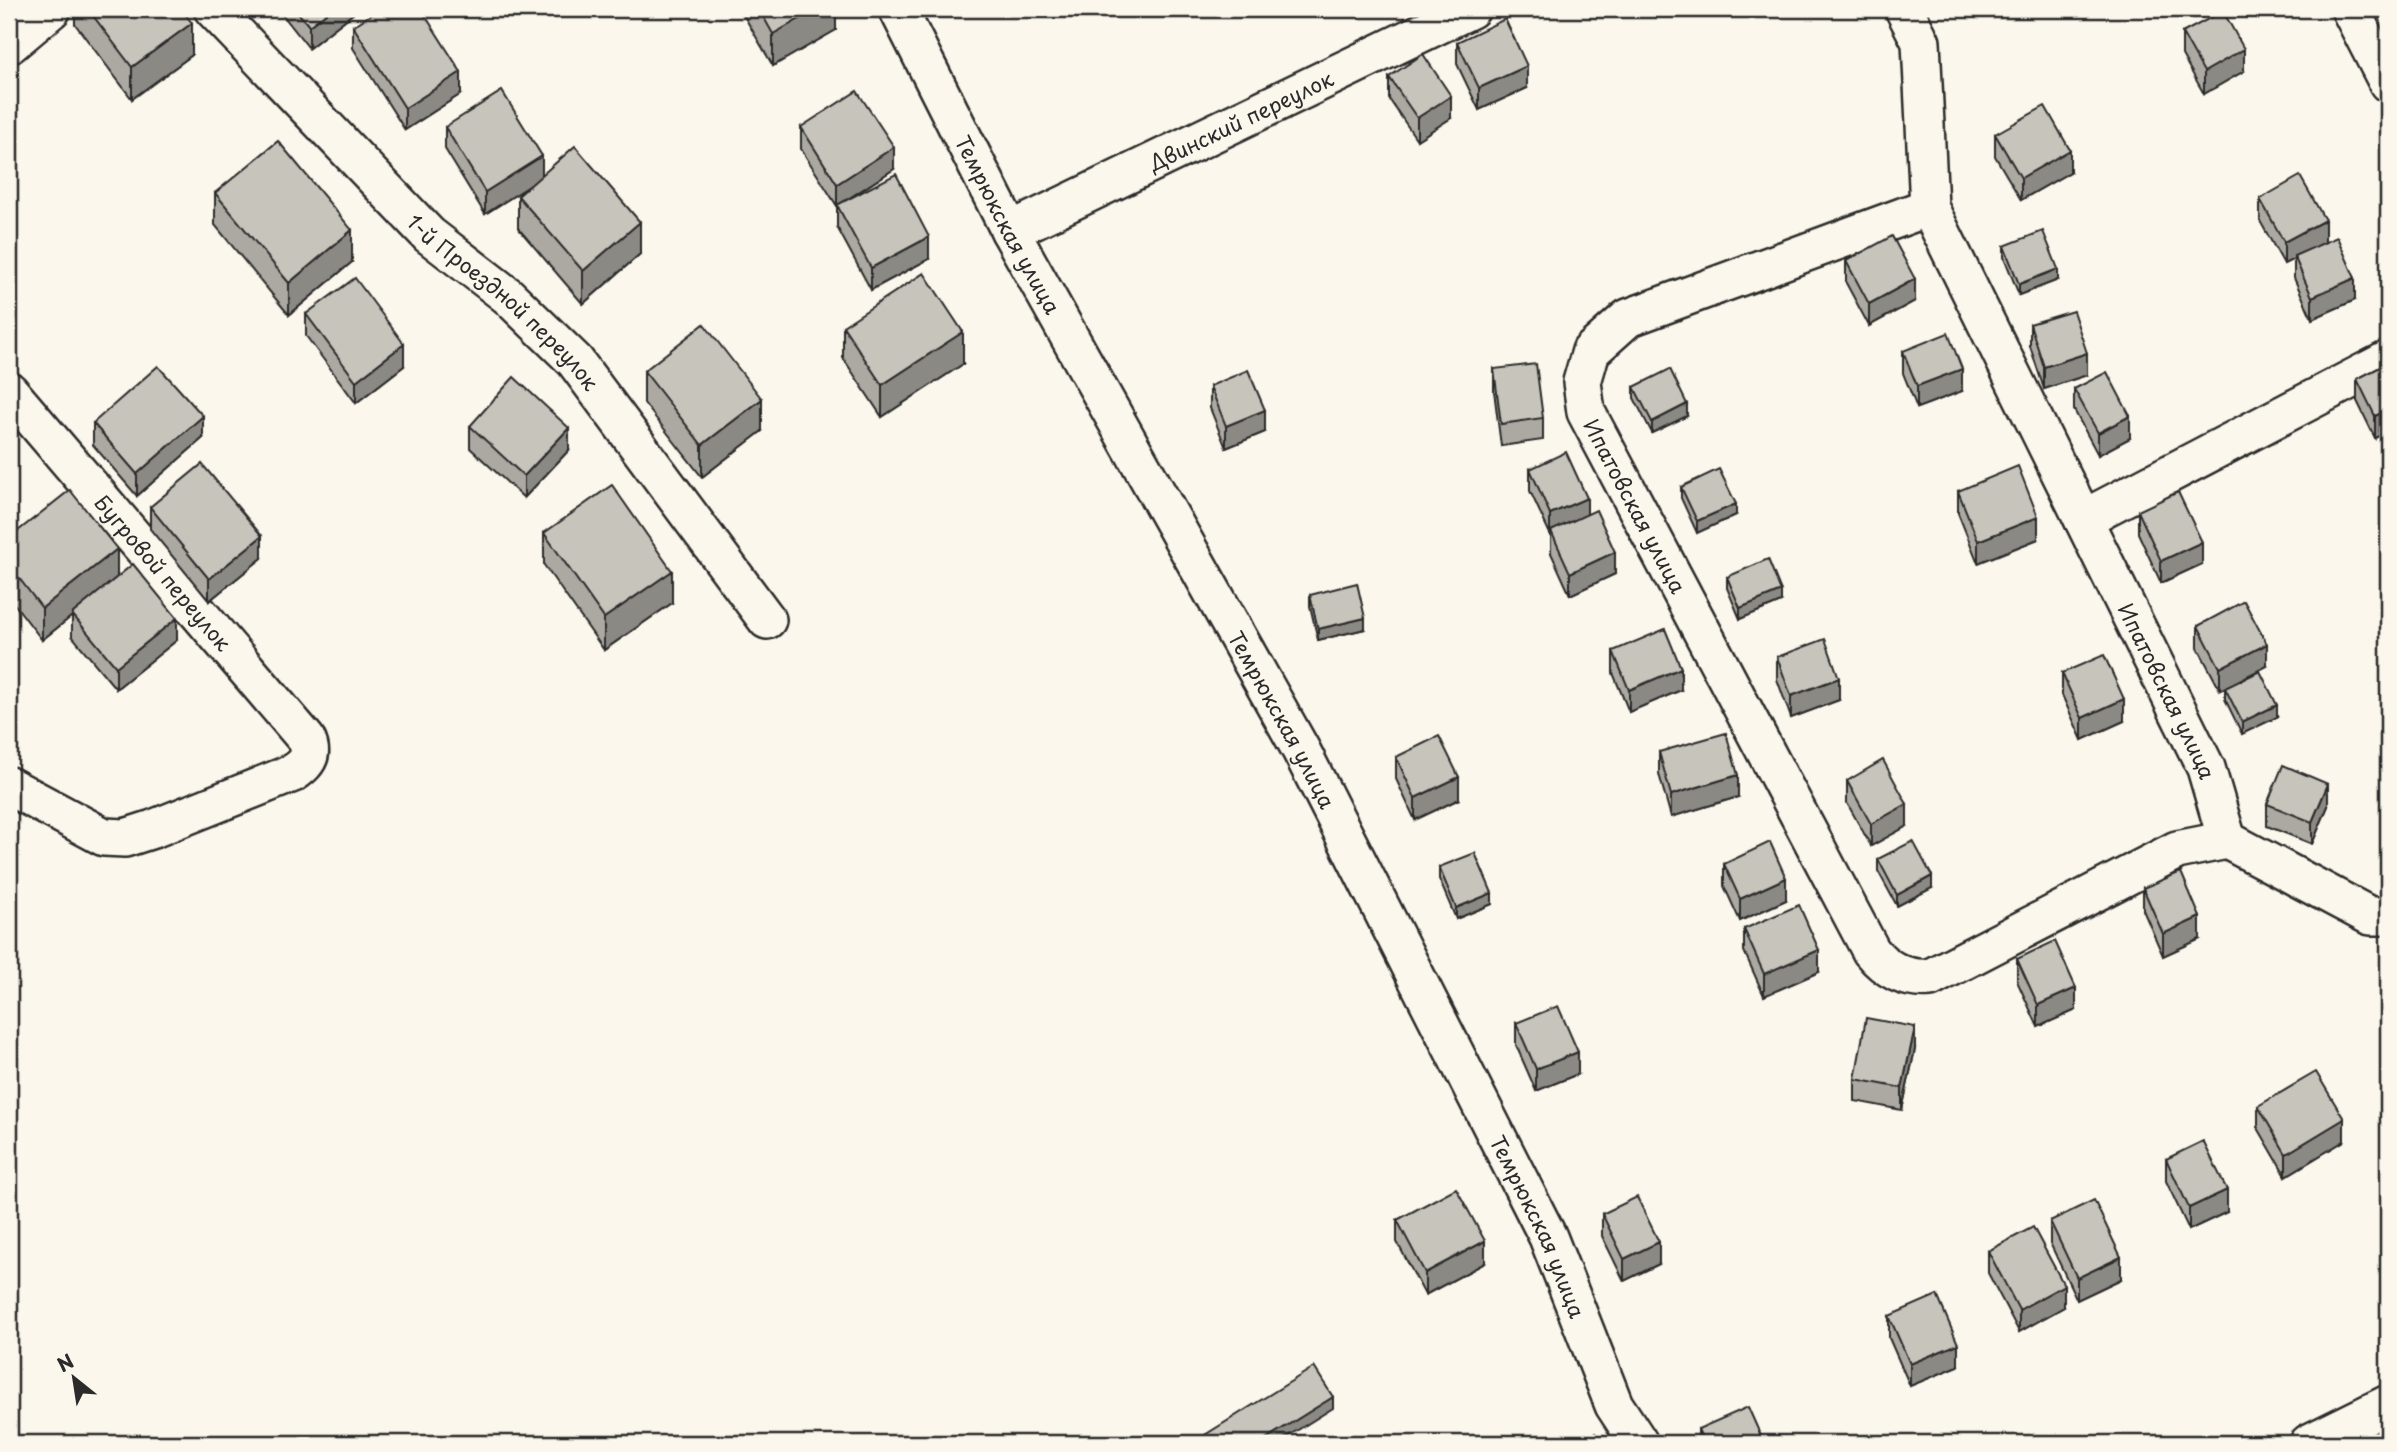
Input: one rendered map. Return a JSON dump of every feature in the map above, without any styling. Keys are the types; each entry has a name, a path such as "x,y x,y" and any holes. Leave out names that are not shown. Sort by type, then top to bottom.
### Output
{"street":[{"path":"9,45 52,9"},
{"name":"1-й Проездной переулок","path":"213,9 429,235 508,296 575,361 767,620"},
{"name":"Темрюкская улица","path":"898,9 1010,231 1301,750 1548,1237 1614,1405 1639,1443"},
{"name":"Двинский переулок","path":"1010,231 1471,9"},
{"name":"Ипатовская улица","path":"1904,9 1921,42 1929,207 2206,768 2227,840 2178,850 1930,978 1915,979 1881,964 1871,951 1586,412 1582,382 1591,351 1628,318 1929,207"},
{"path":"2350,9 2388,83"},
{"path":"2082,519 2388,360"},
{"name":"Бугровой переулок","path":"9,391 306,739 310,748 310,756 303,766 293,773 125,838 104,837 9,786"},
{"path":"2227,840 2370,915 2388,916"},
{"path":"2309,1443 2388,1404"}],"building":[{"path":"88,9 181,9 192,23 132,67"},
{"path":"295,9 331,9 309,26"},
{"path":"380,9 421,9 461,72 405,108 353,26"},
{"path":"759,9 817,9 773,34"},
{"path":"2223,11 2244,49 2204,72 2182,33"},
{"path":"1505,19 1527,66 1479,88 1457,42"},
{"path":"1423,54 1451,96 1417,118 1389,77"},
{"path":"502,91 542,156 485,192 445,127"},
{"path":"857,91 894,147 837,184 801,127"},
{"path":"2045,106 2070,150 2021,178 1995,134"},
{"path":"278,141 352,230 289,283 215,193"},
{"path":"575,146 640,222 583,271 518,196"},
{"path":"896,174 929,237 871,268 837,205"},
{"path":"2300,176 2325,220 2284,242 2260,199"},
{"path":"2043,231 2058,269 2019,284 2004,246"},
{"path":"1892,236 1915,279 1869,304 1846,261"},
{"path":"2337,237 2355,278 2312,297 2294,256"},
{"path":"924,273 963,332 882,385 843,326"},
{"path":"355,278 404,344 356,381 306,314"},
{"path":"2073,311 2087,353 2044,367 2030,324"},
{"path":"704,324 762,399 702,445 644,371"},
{"path":"1948,333 1962,369 1917,386 1903,351"},
{"path":"2388,363 2388,410 2375,416 2357,379"},
{"path":"1536,364 1543,418 1501,424 1494,369"},
{"path":"158,366 203,416 137,474 93,423"},
{"path":"1670,369 1687,404 1652,422 1634,387"},
{"path":"1248,370 1265,410 1226,426 1210,386"},
{"path":"2107,372 2130,416 2098,433 2074,389"},
{"path":"514,377 569,428 524,476 470,426"},
{"path":"1566,452 1587,498 1550,514 1530,469"},
{"path":"202,464 262,536 209,579 150,507"},
{"path":"2018,466 2038,517 1978,541 1958,491"},
{"path":"1719,469 1736,504 1697,521 1681,487"},
{"path":"612,485 672,571 604,618 544,533"},
{"path":"70,490 117,549 42,608 9,565 9,538"},
{"path":"2178,492 2202,542 2161,561 2138,511"},
{"path":"1596,510 1615,552 1570,573 1551,531"},
{"path":"1768,559 1781,591 1740,608 1727,577"},
{"path":"133,564 177,618 116,667 72,614"},
{"path":"1357,583 1365,618 1318,629 1310,595"},
{"path":"2244,601 2267,644 2220,668 2198,626"},
{"path":"1665,629 1681,668 1629,690 1613,651"},
{"path":"1825,639 1839,678 1791,696 1777,657"},
{"path":"2104,655 2124,699 2082,718 2062,673"},
{"path":"2260,671 2277,705 2242,722 2225,688"},
{"path":"1726,733 1738,775 1671,795 1659,752"},
{"path":"1439,736 1459,777 1415,798 1396,757"},
{"path":"1883,760 1907,804 1871,824 1847,781"},
{"path":"2283,765 2328,784 2312,822 2267,804"},
{"path":"1913,841 1932,876 1897,895 1878,859"},
{"path":"1770,842 1786,878 1740,899 1724,864"},
{"path":"1475,853 1492,893 1456,908 1439,867"},
{"path":"2181,872 2200,917 2163,934 2143,888"},
{"path":"1799,905 1819,950 1764,974 1744,929"},
{"path":"2055,941 2076,988 2038,1005 2017,959"},
{"path":"1558,1006 1578,1052 1536,1069 1516,1023"},
{"path":"1866,1018 1915,1027 1902,1088 1855,1079"},
{"path":"2316,1072 2344,1119 2286,1154 2258,1106"},
{"path":"2203,1141 2227,1190 2189,1208 2166,1159"},
{"path":"1456,1188 1485,1241 1425,1273 1397,1220"},
{"path":"1637,1197 1659,1242 1624,1259 1602,1214"},
{"path":"2094,1200 2121,1257 2077,1278 2050,1221"},
{"path":"2033,1227 2064,1285 2019,1310 1988,1251"},
{"path":"1937,1295 1958,1344 1910,1364 1889,1316"},
{"path":"1314,1367 1333,1397 1259,1443 1192,1443"},
{"path":"1748,1407 1764,1443 1704,1443 1698,1429"},
{"path":"1595,1433 1600,1443 1572,1443"}]}
